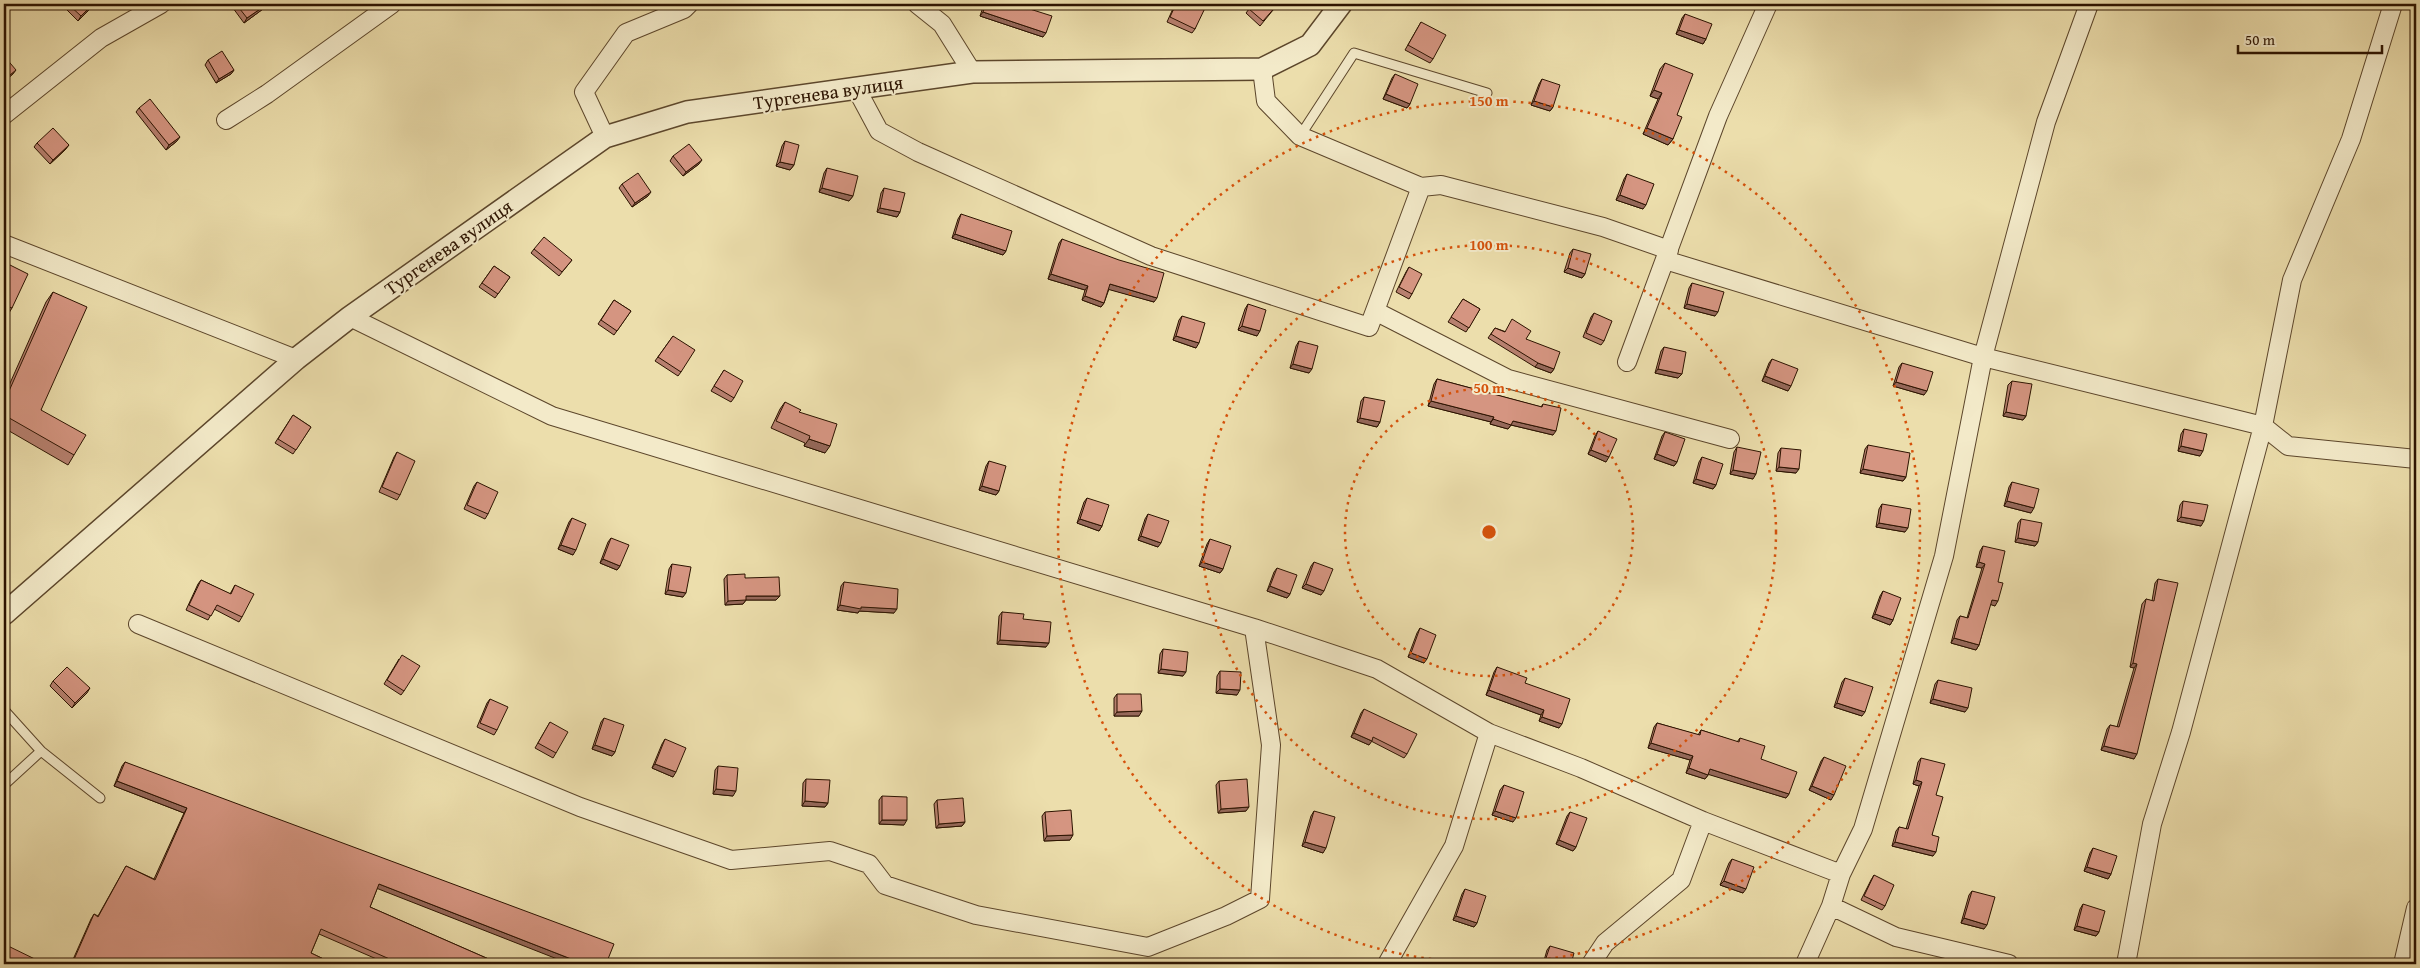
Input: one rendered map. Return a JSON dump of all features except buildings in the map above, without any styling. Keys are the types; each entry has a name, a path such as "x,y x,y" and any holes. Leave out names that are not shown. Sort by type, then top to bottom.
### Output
{"street":[{"path":"4,115 101,38 161,4"},
{"path":"226,120 291,77 392,4"},
{"path":"605,136 584,92 626,33 684,9 689,4"},
{"path":"917,4 942,24 972,72"},
{"name":"Тургенева вулиця","path":"4,614 296,359 350,317 605,136 687,112 972,72 1262,69 1310,45 1341,4"},
{"path":"1627,362 1718,116 1768,4"},
{"path":"1805,964 1831,906 1841,874 1863,829 1944,556 1983,357 2046,122 2089,4"},
{"path":"2126,964 2152,824 2181,732 2263,426 2292,280 2351,139 2393,4"},
{"path":"1262,69 1266,101 1300,136 1421,187 1441,185 1603,227 1667,255 1983,357 2263,426 2288,446 2416,459"},
{"path":"856,88 879,131 918,152 1151,256 1369,326 1421,187"},
{"path":"4,244 296,359"},
{"path":"1375,310 1508,379 1730,439"},
{"path":"350,317 552,416 1254,628 1377,669 1488,734 1581,768 1703,822 1841,874"},
{"path":"138,624 580,807 731,860 830,851 869,864 885,885 976,916 1148,946 1226,916 1260,899 1271,745 1254,628"},
{"path":"1387,964 1454,846 1488,734"},
{"path":"1591,964 1605,943 1681,880 1703,822"},
{"path":"1831,906 1896,937 2009,964"},
{"path":"2403,964 2416,908"}],"lane":[{"path":"1300,136 1354,53 1487,94"},
{"path":"4,710 41,751 100,798"},
{"path":"4,786 41,751"}]}
